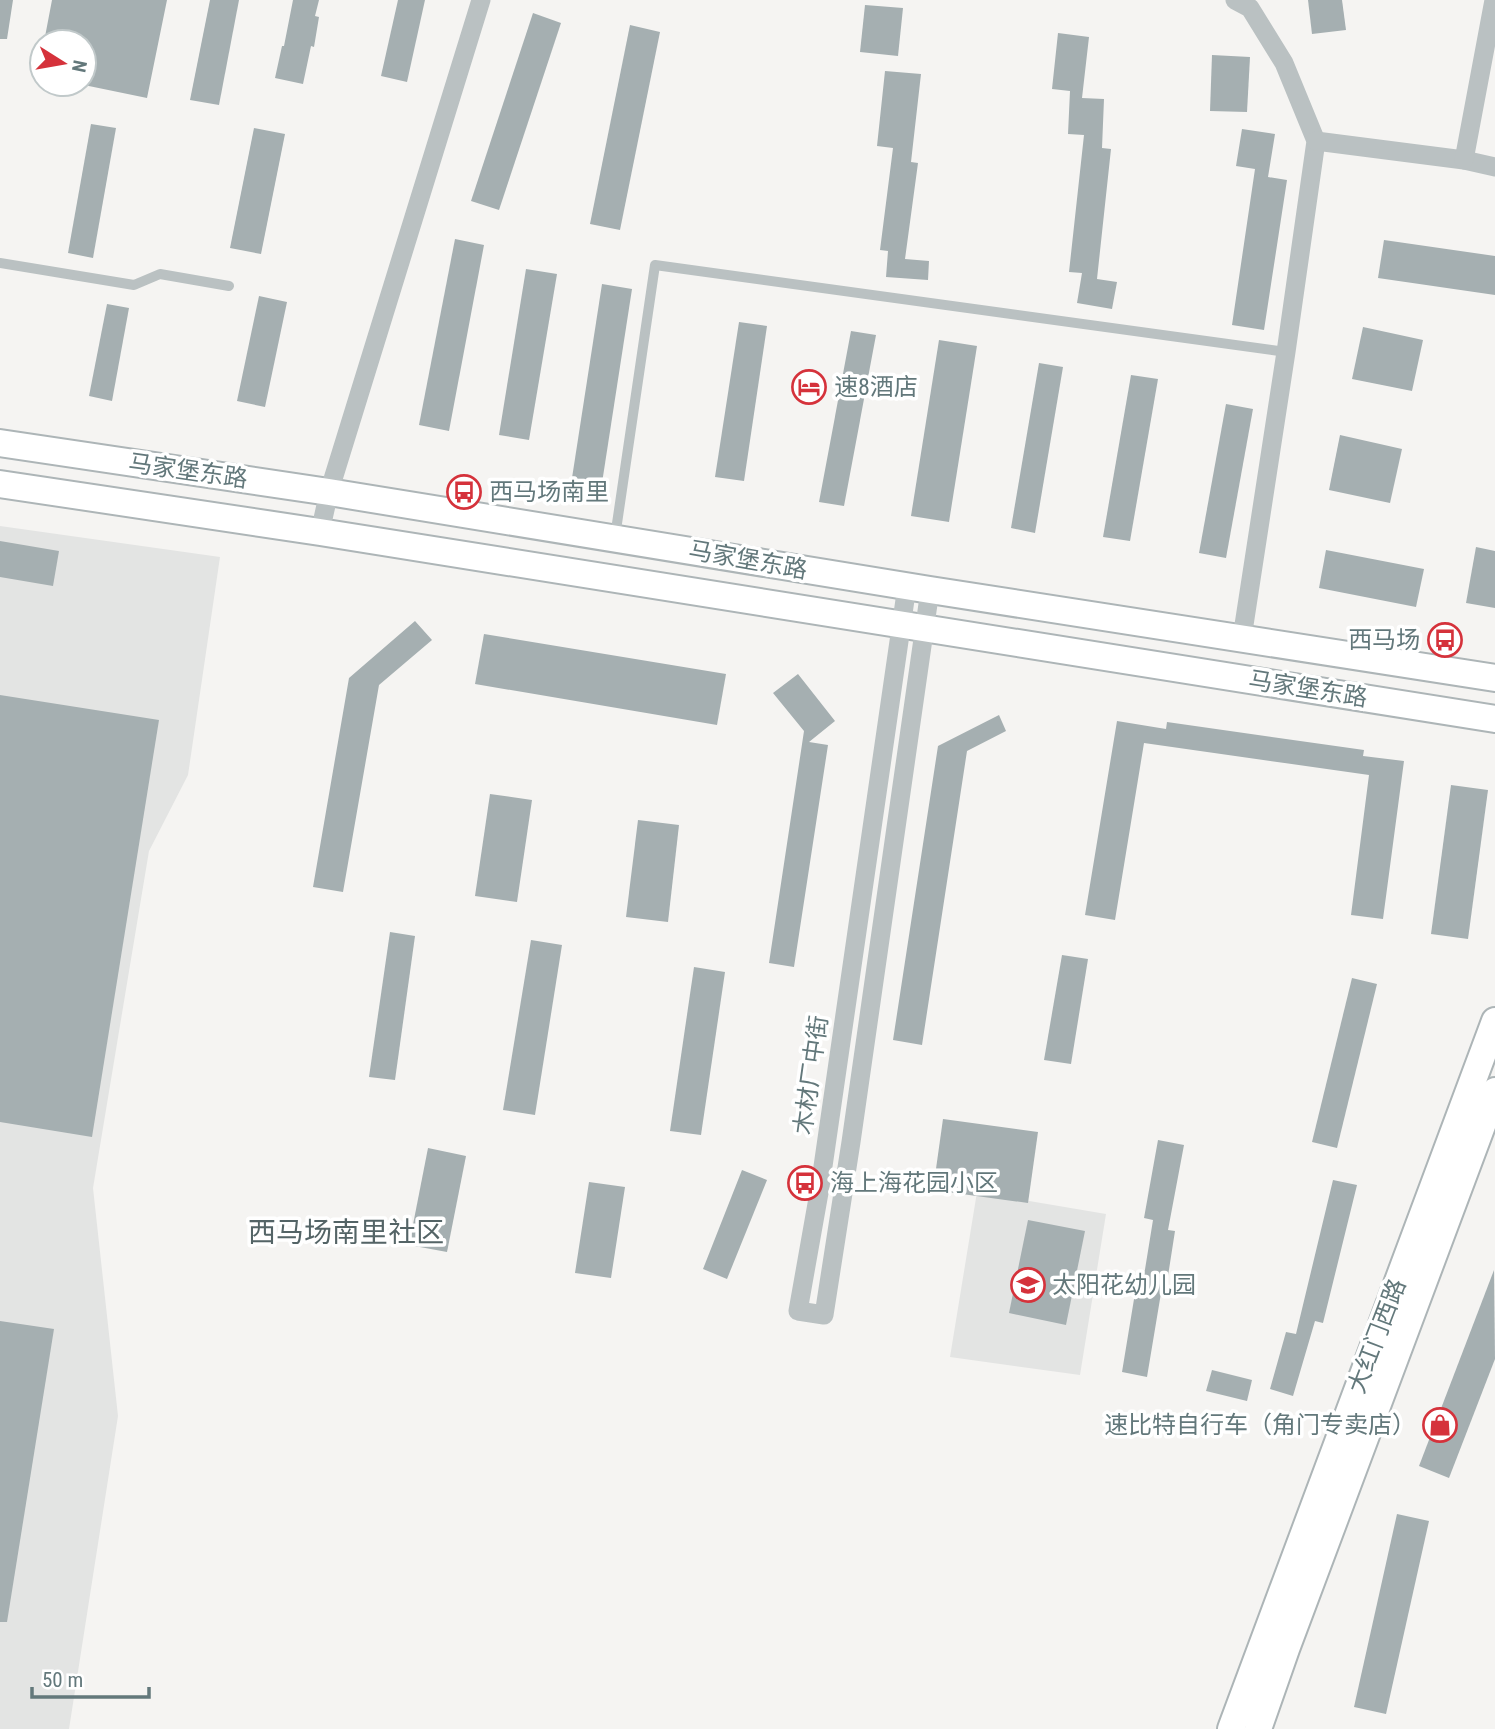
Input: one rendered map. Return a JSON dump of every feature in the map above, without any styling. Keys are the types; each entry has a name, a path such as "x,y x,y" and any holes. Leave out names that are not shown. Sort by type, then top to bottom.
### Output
{"main road":[{"name":"马家堡东路","path":"0,443 329,492 1495,678"},
{"name":"马家堡东路","path":"0,484 913,625 1495,719"},
{"name":"大红门西路","path":"1231,1729 1495,1021"},
{"name":"大红门西路","path":"1258,1729 1495,1091"}],"street":[{"path":"320,532 329,492 481,0"},
{"path":"1235,0 1250,8 1284,63 1316,141 1242,638"},
{"path":"1464,160 1494,0"},
{"path":"1316,141 1464,160 1495,167"},
{"name":"木材厂中街","path":"913,625 849,1155 824,1315 797,1311 820,1188 919,588"}],"lane":[{"path":"0,263 134,285 160,274 229,286"},
{"path":"615,537 655,265 1286,352"}],"shaded area":[{"path":"0,526 220,557 188,775 149,851 93,1188 118,1416 69,1729 0,1729"},
{"name":"太阳花幼儿园","path":"977,1192 1106,1214 1080,1375 950,1357"}],"building":[{"path":"0,0 13,0 7,39 0,39"},
{"path":"52,0 167,0 147,98 98,88 98,28 47,28"},
{"path":"210,0 239,0 219,105 190,100"},
{"path":"293,0 319,0 315,16 319,17 314,47 311,46 303,84 275,78"},
{"path":"398,0 425,0 407,82 381,76"},
{"path":"1308,0 1342,0 1346,30 1312,34"},
{"path":"865,5 903,8 898,56 860,52"},
{"path":"533,13 561,23 499,210 471,201"},
{"path":"630,25 660,32 620,230 590,224"},
{"path":"1058,33 1089,37 1082,98 1104,99 1102,148 1111,149 1097,279 1117,282 1112,309 1077,303 1082,273 1069,272 1084,135 1068,134 1070,91 1052,89"},
{"path":"1212,55 1250,57 1247,112 1210,111"},
{"path":"885,71 921,74 911,162 918,163 905,259 929,261 928,280 886,277 888,251 880,250 893,148 877,146"},
{"path":"91,124 116,128 93,258 68,253"},
{"path":"254,128 285,134 261,254 230,248"},
{"path":"1242,129 1275,134 1268,177 1287,180 1264,330 1232,325 1255,169 1236,166"},
{"path":"455,239 484,245 449,431 419,425"},
{"path":"1384,240 1495,256 1495,295 1378,278"},
{"path":"526,269 557,274 529,440 499,435"},
{"path":"602,284 632,289 602,483 572,478"},
{"path":"259,296 287,302 265,407 237,401"},
{"path":"107,304 129,308 112,401 89,396"},
{"path":"739,322 767,326 744,481 715,477"},
{"path":"1363,327 1423,340 1412,391 1352,379"},
{"path":"851,331 876,335 844,506 819,502"},
{"path":"939,340 977,346 949,522 911,516"},
{"path":"1039,363 1063,367 1035,533 1011,528"},
{"path":"1131,375 1158,379 1130,541 1103,537"},
{"path":"1226,404 1253,409 1226,558 1199,553"},
{"path":"1340,435 1402,449 1390,503 1329,490"},
{"path":"0,541 59,551 53,586 0,577"},
{"path":"1476,547 1495,551 1495,608 1466,603"},
{"path":"1326,550 1424,569 1416,607 1319,588"},
{"path":"415,621 432,640 379,685 343,892 313,887 349,678"},
{"path":"484,634 726,674 717,725 475,684"},
{"path":"798,674 835,721 809,742 828,745 794,967 769,963 804,731 773,693"},
{"path":"0,695 159,720 92,1137 0,1122"},
{"path":"999,715 1006,731 967,751 922,1045 893,1040 938,746"},
{"path":"1117,721 1166,729 1167,722 1364,750 1363,756 1404,761 1383,919 1351,915 1369,775 1144,743 1115,920 1085,915"},
{"path":"1451,785 1488,790 1468,939 1431,934"},
{"path":"490,794 532,800 517,902 475,896"},
{"path":"638,820 679,825 668,922 626,917"},
{"path":"390,932 415,936 395,1080 369,1077"},
{"path":"531,940 562,945 535,1115 503,1110"},
{"path":"1062,955 1088,959 1071,1064 1044,1060"},
{"path":"694,967 725,972 701,1135 670,1131"},
{"path":"1352,978 1377,984 1337,1148 1312,1142"},
{"path":"943,1119 1038,1132 1028,1203 933,1190"},
{"path":"1158,1140 1184,1145 1168,1230 1175,1231 1168,1276 1164,1275 1147,1377 1122,1372 1136,1287 1142,1288 1153,1220 1144,1218"},
{"path":"428,1148 466,1156 447,1252 409,1245"},
{"path":"742,1170 767,1180 727,1279 703,1269"},
{"path":"1333,1180 1357,1185 1323,1323 1315,1321 1293,1396 1270,1389 1286,1332 1296,1334"},
{"path":"589,1182 625,1187 611,1278 575,1273"},
{"path":"1028,1220 1085,1231 1066,1325 1009,1313"},
{"path":"1494,1270 1495,1359 1449,1478 1419,1466"},
{"path":"0,1321 54,1329 7,1622 0,1622"},
{"path":"1212,1370 1252,1380 1247,1401 1206,1391"},
{"path":"1397,1514 1429,1521 1386,1714 1354,1707"}],"place":[{"name":"速8酒店","path":"809,387"},
{"name":"西马场南里","path":"464,492"},
{"name":"西马场","path":"1445,640"},
{"name":"海上海花园小区","path":"805,1183"},
{"name":"太阳花幼儿园","path":"1028,1285"},
{"name":"速比特自行车（角门专卖店）","path":"1440,1425"}],"district":[{"name":"西马场南里社区","path":"346,1232"}]}
